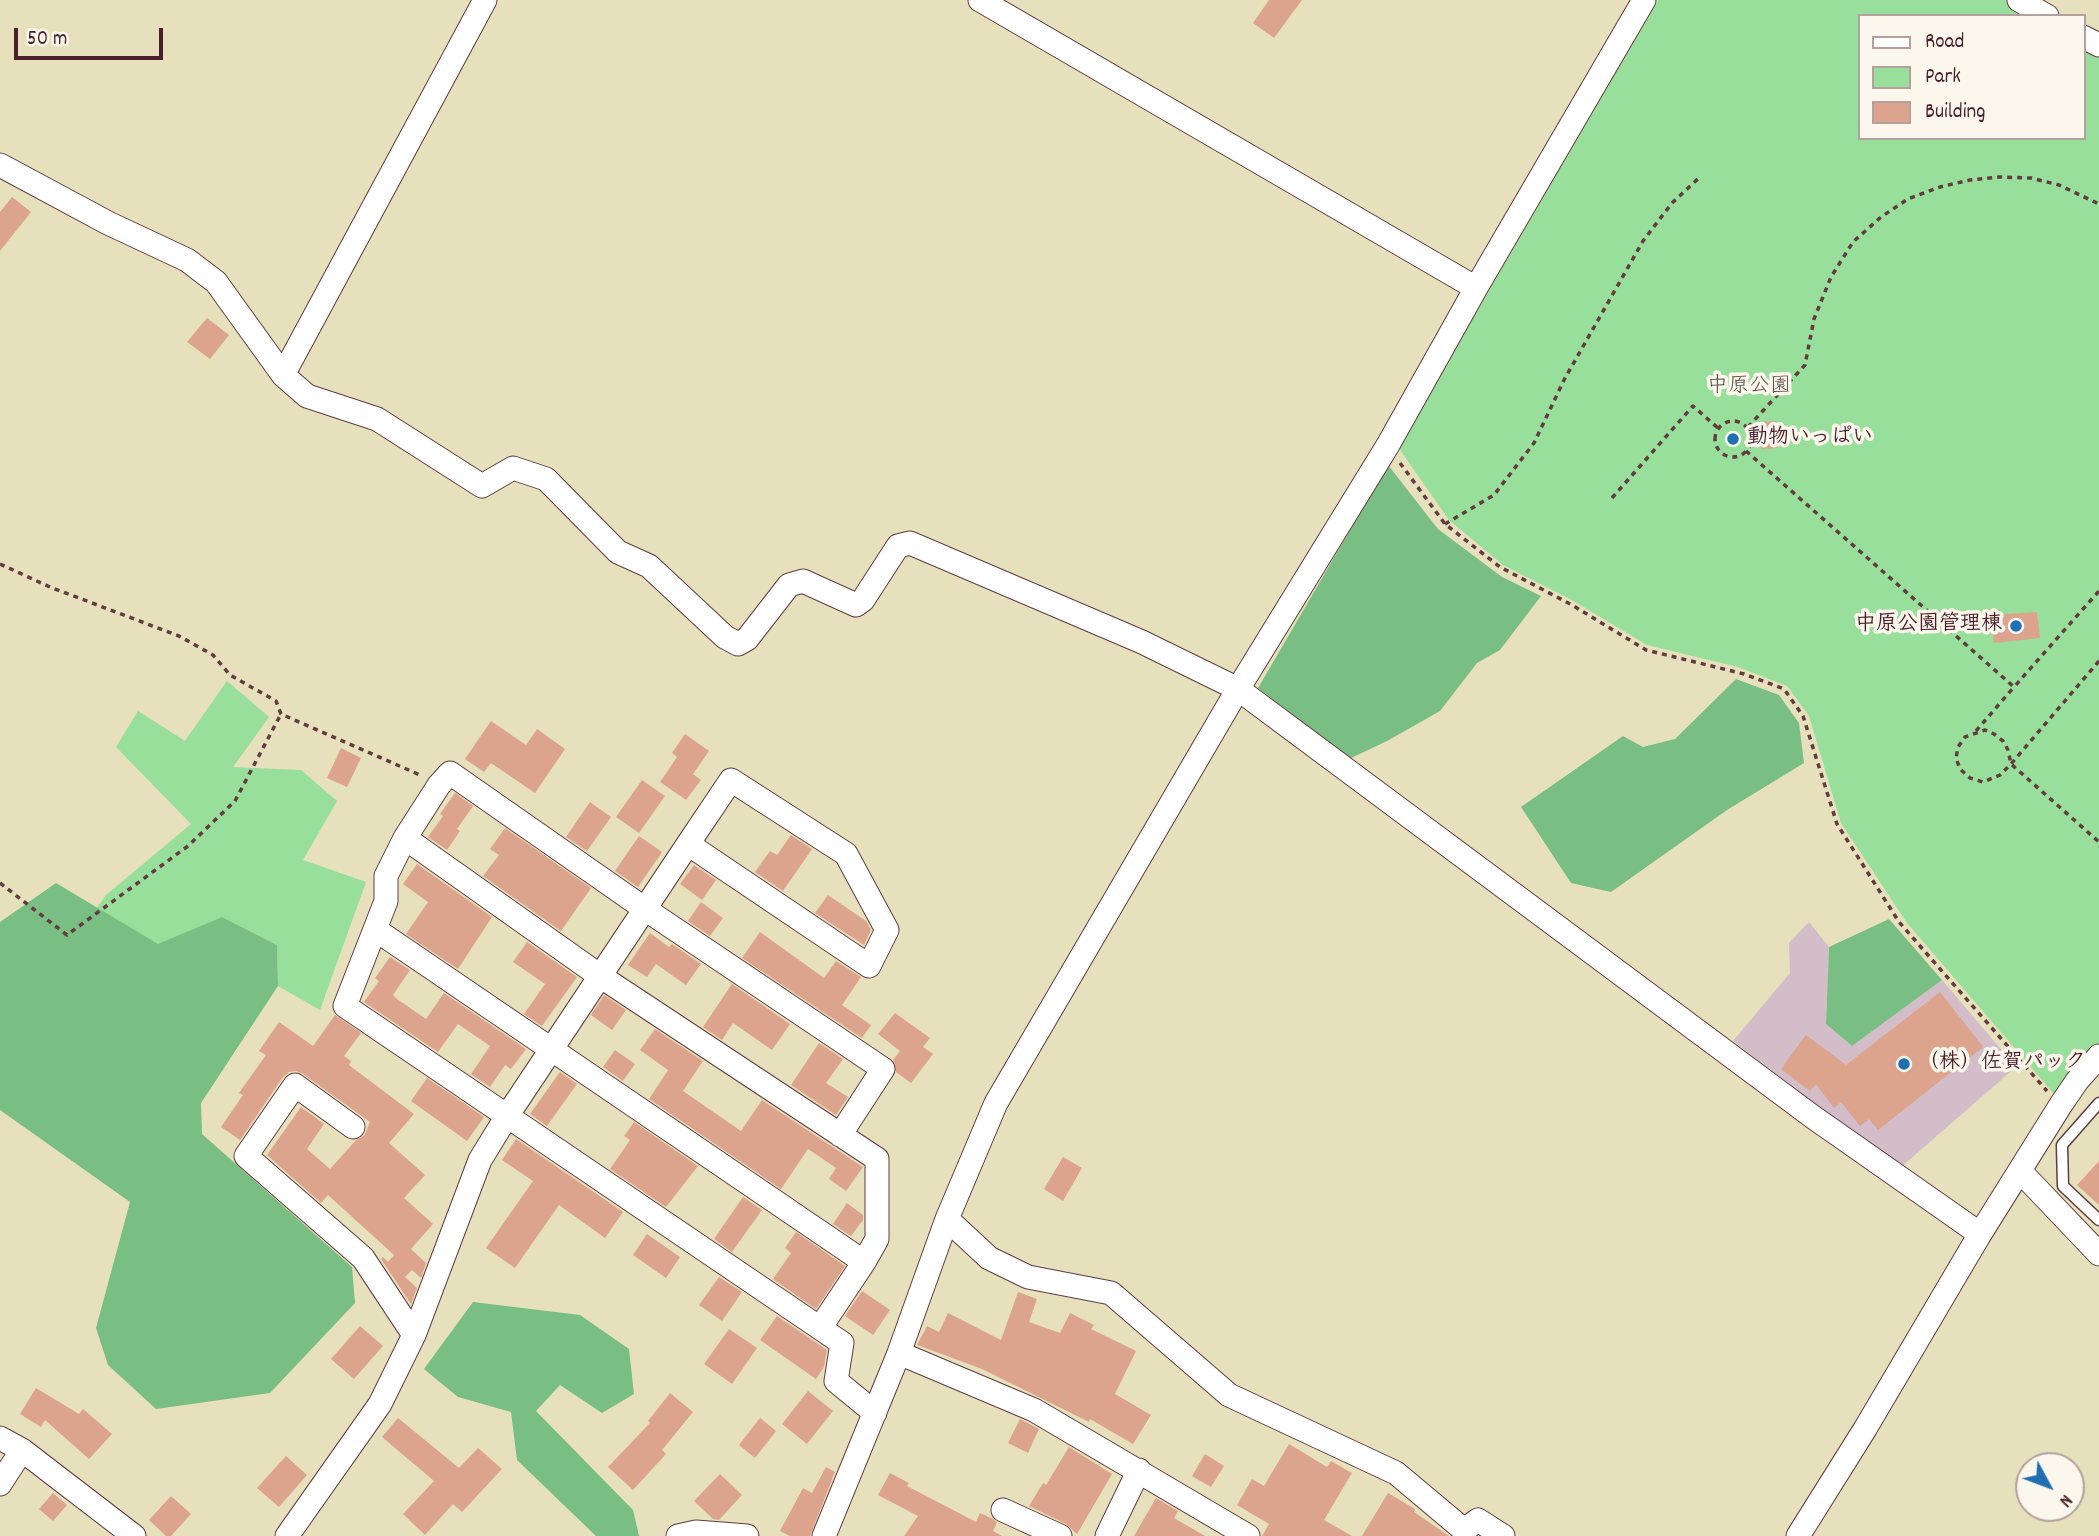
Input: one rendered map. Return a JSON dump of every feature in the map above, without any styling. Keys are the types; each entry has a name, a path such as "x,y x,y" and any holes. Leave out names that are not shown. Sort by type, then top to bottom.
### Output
{"street":[{"path":"283,375 485,0"},
{"path":"980,0 1476,288"},
{"path":"824,1536 899,1353 947,1219 996,1102 1238,689 1388,445 1644,0"},
{"path":"2019,0 2044,14"},
{"path":"0,165 108,223 187,260 216,282 283,375 307,396 377,419 482,486 513,468 546,479 618,552 649,566 725,637 738,643 747,639 789,585 803,581 856,605 863,600 898,546 910,543 1142,642 1238,689 1813,1117 1979,1234"},
{"path":"840,1135 883,1069 645,909 450,773 439,785 405,838 386,876 386,901 345,1006 842,1343 836,1381 875,1413"},
{"path":"287,1536 380,1404 414,1335 480,1160 550,1050 645,909 688,844 731,780 846,854 887,930 869,966 688,844"},
{"path":"405,838 600,976 877,1159 877,1239 820,1328"},
{"path":"376,930 864,1262"},
{"path":"1798,1536 1979,1234 2060,1106 2099,1056"},
{"path":"353,1126 295,1085 246,1156 363,1258 414,1335"},
{"path":"2021,1171 2099,1254"},
{"path":"947,1219 989,1258 1028,1277 1111,1293 1228,1395 1396,1473 1465,1533 1478,1520 1503,1536"},
{"path":"899,1353 1034,1410 1248,1536"},
{"path":"0,1438 22,1450 134,1536"},
{"path":"0,1484 22,1450"},
{"path":"1107,1536 1139,1471"},
{"path":"1003,1510 1060,1536"},
{"path":"678,1536 696,1532 747,1536"}],"lane":[{"path":"2099,1104 2062,1145 2063,1186 2099,1220"}],"path":[{"path":"1445,524 1494,495 1534,443 1564,380 1643,241 1672,203 1701,176"},
{"path":"1748,427 1805,365 1814,319 1831,276 1853,242 1881,217 1908,199 1960,183 1998,177 2031,178 2059,185 2099,204"},
{"path":"1612,498 1693,406 1719,429"},
{"path":"1728,421 1739,421 1748,427 1752,437 1750,447 1742,455 1731,458 1721,453 1714,443 1719,429 1728,421"},
{"path":"1388,445 1445,524 1500,567 1572,605 1646,650 1744,674 1784,689 1804,716 1837,824 1899,922 2060,1106"},
{"path":"1746,452 2014,687"},
{"path":"0,564 50,587 179,636 213,655 230,675 276,701 281,715 235,801 188,846 67,935 0,883"},
{"path":"1976,732 2099,591"},
{"path":"2099,662 2011,764 2000,775 1983,782 1970,778 1960,769 1956,758 1958,747 1965,737 1985,730 2003,741 2011,764 2099,842"},
{"path":"281,715 337,737 439,785"}],"shaded area":[{"path":"1809,922 1829,947 1826,1024 1852,1046 1942,980 2016,1067 1900,1168 1733,1041 1790,973 1789,943"}],"green space":[{"name":"中原公園","path":"1658,0 2011,0 2033,14 1857,14 1857,140 2085,140 2085,46 2099,54 2099,1045 2055,1095 1907,923 1841,823 1809,716 1787,686 1738,667 1647,645 1572,600 1503,565 1449,520 1398,447"},
{"path":"1388,465 1438,529 1502,577 1541,596 1500,650 1477,663 1440,711 1349,759 1258,688"},
{"path":"1736,679 1779,695 1799,723 1804,763 1727,810 1611,892 1571,883 1521,807 1623,736 1643,747 1675,739"},
{"path":"227,681 269,717 233,767 301,770 337,801 303,860 366,882 320,1010 278,986 277,945 222,917 158,945 97,908 106,895 191,824 116,747 138,711 185,741"},
{"path":"56,883 158,944 222,917 277,945 278,986 201,1103 202,1134 352,1267 355,1303 270,1393 156,1409 108,1365 96,1328 130,1202 0,1110 0,922"},
{"path":"1889,919 1942,980 1852,1046 1826,1024 1829,947"},
{"path":"473,1302 580,1315 629,1349 634,1394 602,1413 560,1385 536,1411 633,1510 639,1536 596,1536 517,1460 511,1412 458,1397 424,1369"}],"building":[{"path":"1269,0 1302,0 1274,38 1253,23"},
{"path":"12,197 31,212 0,251 0,212"},
{"path":"207,318 229,335 210,359 187,342"},
{"path":"1776,421 1778,448 1761,449 1759,422"},
{"name":"中原公園管理棟","path":"2037,612 2040,638 1994,643 1991,615"},
{"path":"491,721 526,745 537,729 565,749 535,793 491,763 484,772 465,759"},
{"path":"685,734 709,751 693,774 701,780 686,800 660,782 677,757 672,753"},
{"path":"341,748 361,758 347,787 327,778"},
{"path":"642,780 665,796 639,833 616,817"},
{"path":"455,793 473,806 447,850 428,837"},
{"path":"590,802 611,817 587,851 566,837"},
{"path":"505,828 591,888 561,931 483,876 499,855 490,849"},
{"path":"791,835 812,849 783,891 755,872 770,851 777,855"},
{"path":"639,836 662,852 638,887 615,871"},
{"path":"417,864 492,917 458,969 406,934 428,902 403,884"},
{"path":"694,865 716,880 702,900 680,884"},
{"path":"828,895 866,921 871,930 864,945 815,913"},
{"path":"701,902 723,918 710,936 688,921"},
{"path":"760,932 824,978 836,961 861,977 842,1005 871,1025 862,1038 742,958"},
{"path":"650,933 701,964 686,985 656,964 647,977 628,965"},
{"path":"527,942 577,977 542,1026 524,1014 545,984 513,962"},
{"path":"390,957 410,970 393,995 397,999 426,1019 444,993 526,1049 511,1069 505,1065 490,1087 471,1074 490,1046 458,1024 438,1052 364,1002 379,981 375,978"},
{"path":"732,984 790,1024 772,1050 733,1023 722,1040 703,1027"},
{"name":"（株）佐賀パック","path":"1940,992 1983,1047 1878,1130 1869,1119 1860,1126 1841,1102 1834,1108 1816,1084 1810,1091 1781,1069 1806,1035 1846,1065"},
{"path":"604,995 626,1010 612,1030 591,1015"},
{"path":"895,1013 930,1038 923,1047 933,1054 911,1083 896,1072 893,1060 900,1051 878,1034"},
{"path":"335,1015 361,1033 344,1056 351,1061 349,1065 414,1114 389,1143 425,1175 404,1198 433,1224 411,1249 426,1263 421,1278 412,1270 405,1277 417,1288 411,1304 381,1259 383,1257 388,1262 394,1255 328,1195 321,1203 267,1155 301,1107 324,1124 307,1149 330,1169 356,1140 364,1136 370,1122 296,1071 283,1077 240,1140 221,1127 243,1095 239,1093 266,1055 259,1051 279,1022 313,1046"},
{"path":"655,1029 703,1061 683,1091 741,1131 762,1100 863,1167 846,1191 829,1179 836,1168 808,1149 781,1189 649,1099 668,1070 640,1050"},
{"path":"819,1043 843,1059 826,1083 848,1097 836,1115 791,1085"},
{"path":"615,1050 635,1064 623,1081 603,1067"},
{"path":"560,1072 577,1084 547,1126 530,1114"},
{"path":"427,1078 484,1117 467,1141 411,1101"},
{"path":"634,1122 698,1166 666,1207 610,1169 630,1140 624,1136"},
{"path":"516,1139 623,1212 605,1238 559,1205 515,1268 486,1248 533,1181 502,1160"},
{"path":"1063,1157 1082,1168 1063,1201 1044,1189"},
{"path":"2099,1161 2099,1205 2077,1185"},
{"path":"743,1197 762,1210 732,1252 714,1239"},
{"path":"847,1203 863,1215 863,1220 851,1236 833,1224"},
{"path":"796,1232 845,1266 816,1309 773,1279 791,1253 785,1248"},
{"path":"647,1234 680,1257 666,1278 633,1255"},
{"path":"719,1277 742,1292 722,1321 699,1305"},
{"path":"862,1291 890,1310 873,1335 845,1316"},
{"path":"1018,1292 1037,1299 1029,1322 1060,1333 1070,1313 1094,1325 1091,1329 1136,1351 1115,1394 1151,1415 1133,1444 1090,1419 1089,1422 982,1369 917,1345 927,1326 939,1332 948,1313 1001,1340"},
{"path":"777,1316 827,1350 824,1367 816,1379 760,1340"},
{"path":"360,1326 383,1346 354,1379 331,1359"},
{"path":"729,1329 757,1348 732,1384 704,1364"},
{"path":"36,1388 79,1414 83,1409 112,1434 89,1459 45,1420 41,1427 20,1414"},
{"path":"808,1391 833,1411 807,1444 782,1424"},
{"path":"670,1393 693,1412 662,1450 666,1454 633,1490 608,1467 650,1423 648,1421"},
{"path":"398,1418 459,1468 478,1448 502,1469 462,1512 453,1504 425,1535 403,1514 434,1481 382,1437"},
{"path":"760,1418 776,1431 755,1458 739,1445"},
{"path":"1020,1419 1039,1429 1028,1453 1008,1443"},
{"path":"1289,1444 1327,1467 1331,1461 1352,1473 1324,1520 1352,1536 1262,1536 1269,1524 1237,1505 1252,1479 1264,1486"},
{"path":"1069,1447 1112,1474 1077,1534 1066,1524 1029,1506 1043,1483 1046,1485"},
{"path":"1205,1454 1224,1466 1211,1487 1192,1476"},
{"path":"286,1456 307,1475 279,1507 257,1488"},
{"path":"826,1467 835,1472 810,1536 790,1536 780,1531 803,1488 812,1493"},
{"path":"890,1473 909,1483 907,1486 976,1522 980,1513 993,1519 997,1523 993,1531 1002,1536 904,1536 918,1516 878,1495"},
{"path":"720,1474 742,1495 719,1520 713,1519 694,1501"},
{"path":"53,1493 67,1505 53,1521 39,1509"},
{"path":"1388,1493 1415,1509 1414,1512 1449,1536 1362,1536"},
{"path":"171,1496 191,1514 171,1536 166,1536 149,1520"},
{"path":"1156,1498 1178,1511 1174,1518 1205,1536 1134,1536"}],"place":[{"name":"動物いっぱい","path":"1733,439"},
{"name":"中原公園管理棟","path":"2016,626"},
{"name":"（株）佐賀パック","path":"1904,1064"}]}
